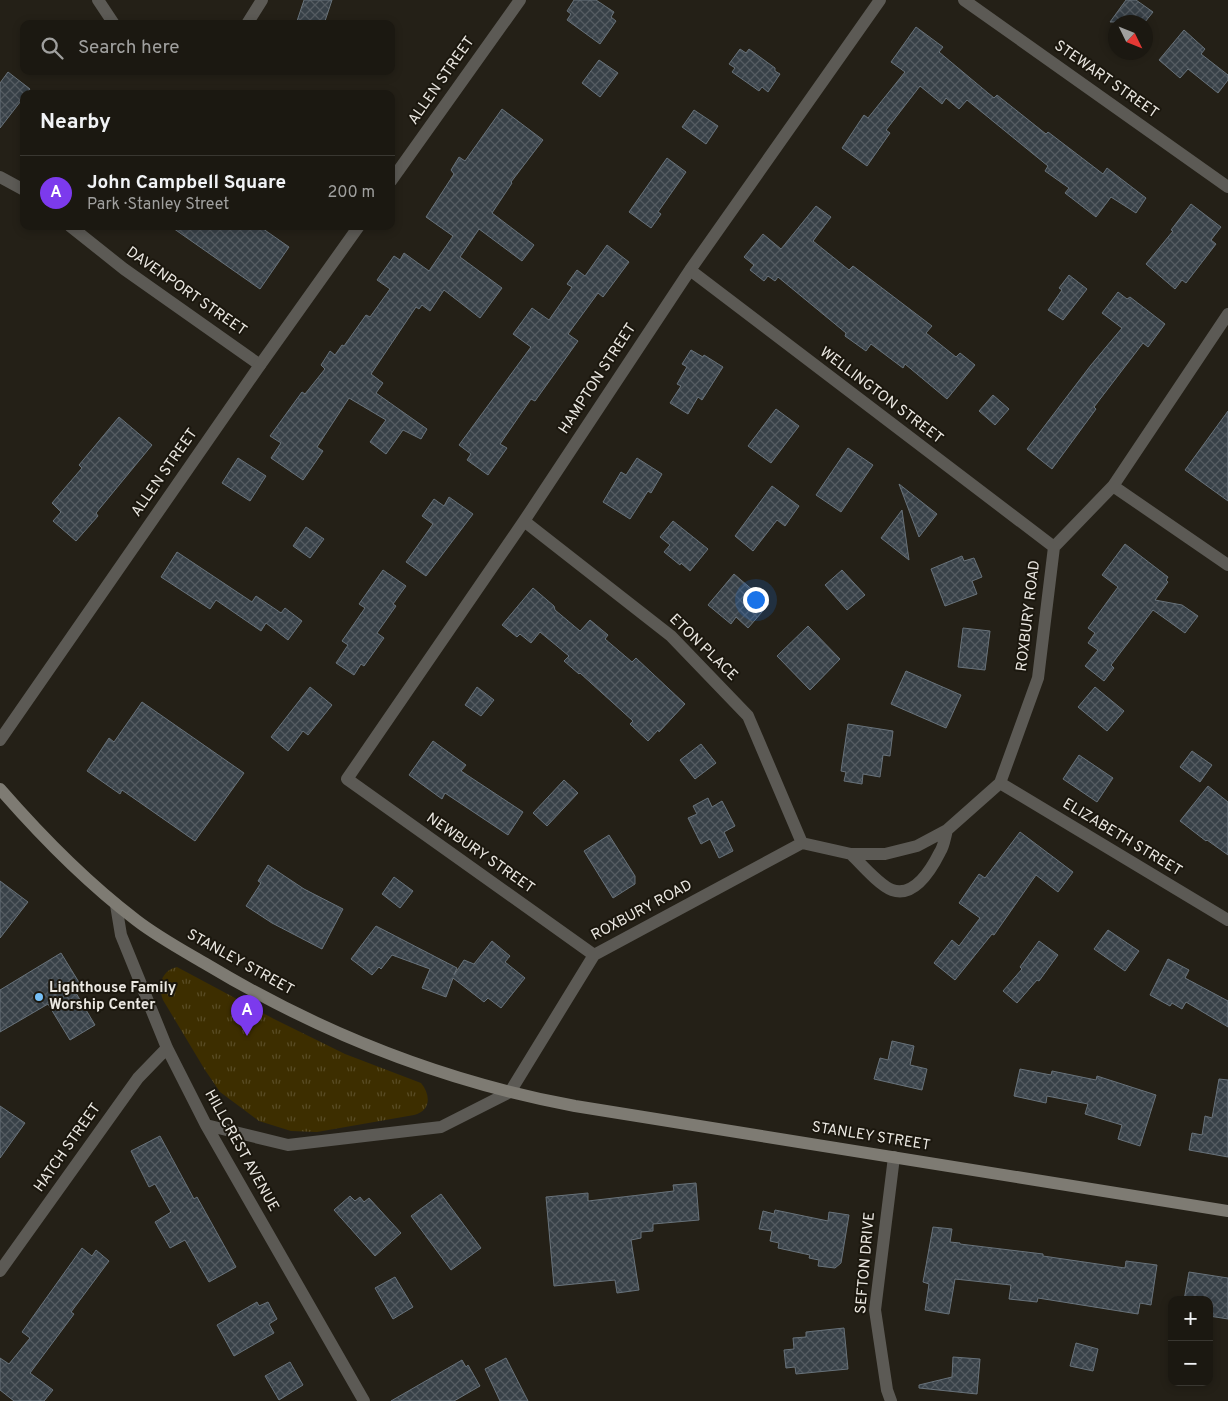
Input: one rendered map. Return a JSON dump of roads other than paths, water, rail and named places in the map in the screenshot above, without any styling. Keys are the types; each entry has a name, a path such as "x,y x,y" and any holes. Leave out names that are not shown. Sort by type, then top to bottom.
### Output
{"main road":[{"name":"STANLEY STREET","path":"0,789 50,844 116,905 167,941 236,981 301,1014 412,1062 510,1092 575,1106 1228,1211"}],"street":[{"path":"98,0 111,20"},
{"path":"250,20 262,0"},
{"name":"ALLEN STREET","path":"395,175 520,0"},
{"name":"HAMPTON STREET","path":"347,779 524,521 690,270 880,0"},
{"name":"STEWART STREET","path":"964,0 1228,187"},
{"path":"0,177 20,188"},
{"name":"DAVENPORT STREET","path":"75,230 124,269 260,365"},
{"name":"ALLEN STREET","path":"0,740 260,365 356,230"},
{"name":"WELLINGTON STREET","path":"690,270 1054,547"},
{"name":"ROXBURY ROAD","path":"510,1092 594,955 802,843 852,854 885,854 917,846 947,830 1000,784 1038,678 1054,547 1113,486 1228,314"},
{"path":"1113,486 1228,565"},
{"name":"ETON PLACE","path":"524,521 671,636 748,716 802,843"},
{"name":"NEWBURY STREET","path":"347,779 594,955"},
{"name":"ELIZABETH STREET","path":"1000,784 1228,920"},
{"path":"852,854 871,874 892,890 908,890 915,886 925,875 941,851 947,830"},
{"name":"HILLCREST AVENUE","path":"116,905 121,935 167,1048 206,1125 364,1401"},
{"name":"HATCH STREET","path":"0,1271 138,1078 167,1048"},
{"path":"206,1125 288,1145 441,1127 510,1092"},
{"name":"SEFTON DRIVE","path":"891,1401 887,1390 875,1310 894,1157"}],"place":[{"name":"Lighthouse Family Worship Center","path":"39,997"},
{"name":"John Campbell Square","path":"247,1036"}]}
